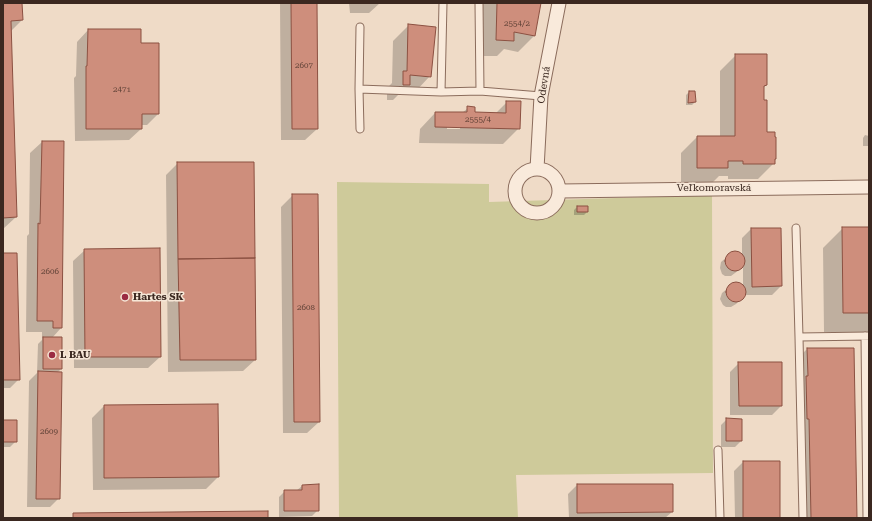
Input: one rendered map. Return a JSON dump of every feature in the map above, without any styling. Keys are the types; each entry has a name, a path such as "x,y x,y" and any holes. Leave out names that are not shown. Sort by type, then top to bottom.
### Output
{"street":[{"name":"Odevná","path":"537,169 541,96 559,3"},
{"path":"537,169 550,173 558,184 560,191 555,204 551,209 538,213 525,209 516,198 515,191 519,178 524,173 537,169"},
{"name":"Veľkomoravská","path":"560,191 869,187"}],"lane":[{"path":"441,92 443,3"},
{"path":"479,3 480,91"},
{"path":"360,27 360,129"},
{"path":"359,89 441,92 480,91 541,96"},
{"path":"796,228 803,518"},
{"path":"798,337 867,336 868,518"},
{"path":"718,450 720,518"}],"shaded area":[{"path":"337,182 489,184 489,202 712,195 713,473 516,475 518,518 339,518"}],"building":[{"path":"3,3 22,3 23,20 11,21 17,217 3,218"},
{"path":"291,3 317,3 318,129 292,129"},
{"path":"497,3 541,3 535,36 514,32 514,41 496,40"},
{"path":"408,24 436,27 431,77 410,75 410,85 403,85 403,71 407,71"},
{"path":"88,29 141,29 141,43 159,43 159,114 142,114 142,129 86,129 86,66"},
{"path":"735,54 767,54 767,85 764,86 764,100 767,100 767,132 775,132 776,137 775,164 743,164 743,161 728,161 728,168 697,168 697,136 735,136"},
{"path":"689,91 695,91 696,102 688,103"},
{"path":"506,101 521,101 520,129 435,127 435,112 467,112 467,106 475,107 475,112 506,113"},
{"path":"42,141 64,141 62,328 53,328 53,321 37,321 38,223 40,224"},
{"path":"177,162 254,162 255,258 178,259"},
{"path":"292,194 318,194 320,422 294,422"},
{"path":"577,206 588,206 588,212 577,212"},
{"path":"842,227 869,227 869,313 843,313"},
{"path":"751,228 781,228 782,286 752,287"},
{"path":"160,248 161,357 85,357 84,249"},
{"path":"735,251 742,254 745,261 742,268 735,271 728,268 725,261 728,254"},
{"path":"3,253 17,253 20,380 3,380"},
{"path":"255,258 256,360 180,360 178,259"},
{"path":"736,282 743,285 746,292 743,299 736,302 729,299 726,292 729,285"},
{"path":"43,337 62,337 62,369 43,369"},
{"path":"807,348 854,348 857,518 811,518 809,419 807,419"},
{"path":"738,362 782,362 782,406 739,406"},
{"path":"38,371 62,372 60,499 36,499"},
{"path":"218,404 219,477 104,478 104,405"},
{"path":"726,418 742,419 742,441 726,441"},
{"path":"3,420 17,420 17,442 3,442"},
{"path":"743,461 780,461 780,518 743,518"},
{"path":"319,484 319,511 284,511 284,490 302,490 302,485"},
{"path":"577,484 673,484 673,512 577,513"},
{"path":"268,511 268,518 73,518 73,513"}],"place":[{"name":"Hartes SK","path":"125,297"},
{"name":"L BAU","path":"52,355"}]}
